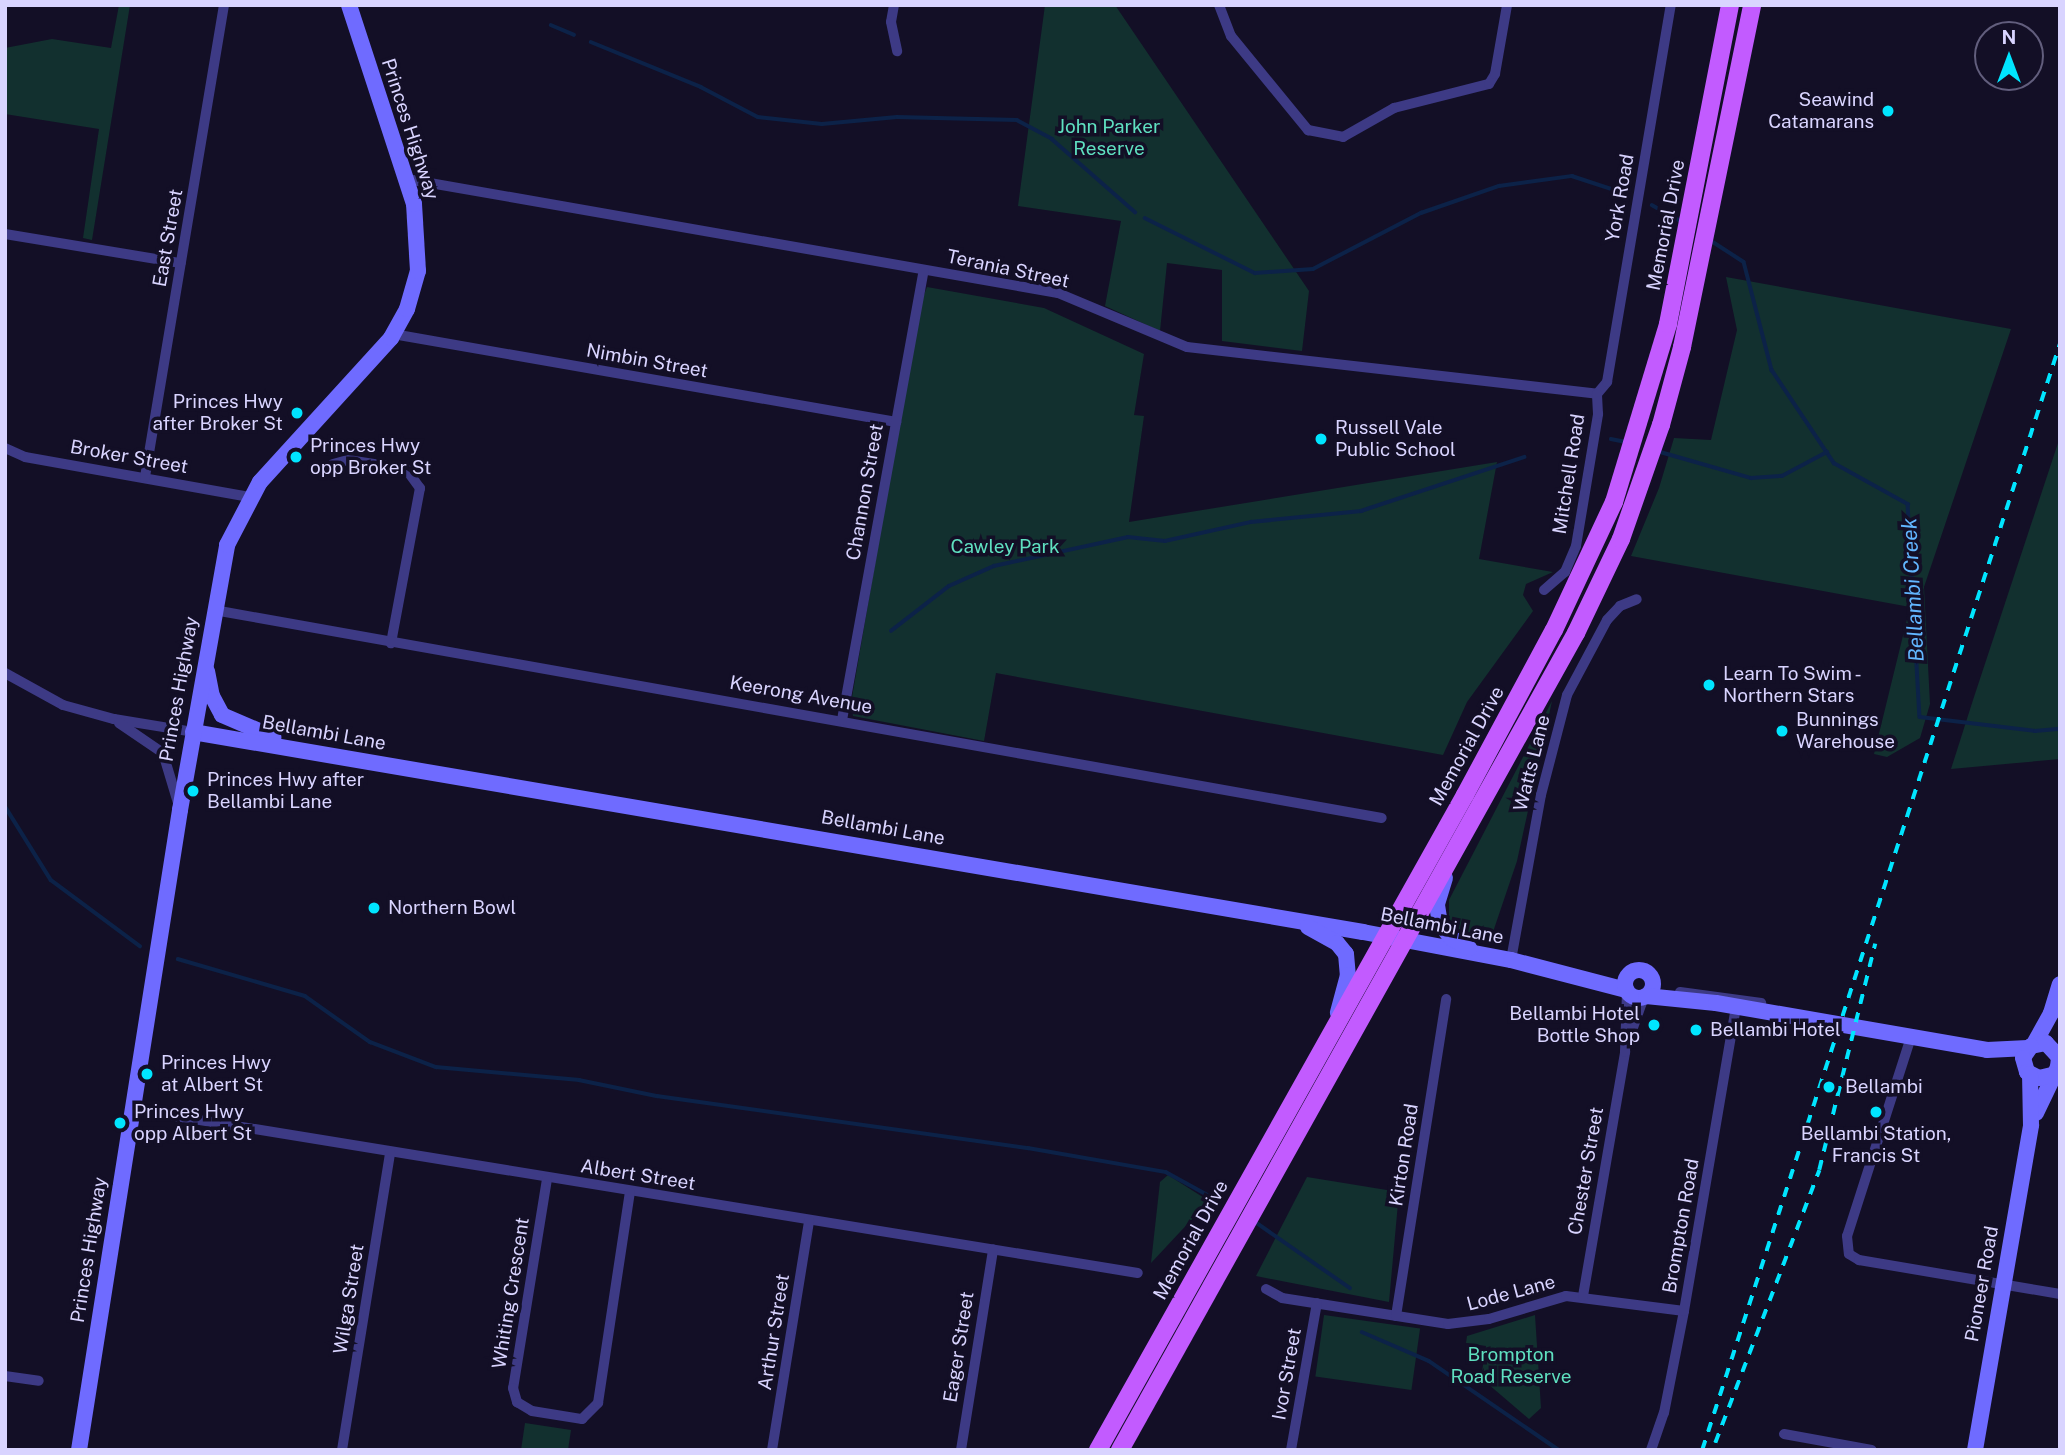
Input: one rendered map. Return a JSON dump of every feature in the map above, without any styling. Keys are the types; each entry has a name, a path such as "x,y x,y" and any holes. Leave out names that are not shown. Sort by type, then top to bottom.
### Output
{"main road":[{"name":"Princes Highway","path":"79,1450 180,810 227,545 248,497 393,334 407,309 418,271 418,227 407,179 349,5"},
{"name":"Memorial Drive","path":"1098,1450 1554,629 1629,460 1642,420 1683,244 1730,5"},
{"name":"Memorial Drive","path":"1120,1450 1576,633 1620,539 1661,425 1701,254 1752,5"},
{"path":"205,661 212,696 225,718 337,757"},
{"name":"Bellambi Lane","path":"193,732 1383,936 1566,973"},
{"path":"1458,843 1441,886 1437,914 1451,938 1486,956"},
{"path":"1296,921 1329,938 1346,954 1346,986 1334,1025"},
{"path":"1566,973 1641,971 1680,992 1736,1007 1987,1050 2031,1046 2057,1051"},
{"path":"1626,991 1632,972"},
{"path":"1566,973 1645,997 1716,1003"},
{"path":"1645,997 1653,985 1650,977"},
{"path":"2031,1046 2052,1013 2060,984"},
{"name":"Pioneer Road","path":"2031,1125 2056,1073 2057,1051 2052,1013"},
{"name":"Pioneer Road","path":"1975,1450 2031,1125 2028,1072 2031,1046"},
{"path":"1987,1050 2039,1078 2056,1073"}],"street":[{"name":"East Street","path":"145,477 224,5"},
{"path":"894,5 891,22 897,51"},
{"path":"1219,5 1231,36 1308,130 1343,137 1394,108 1489,84 1495,74 1507,5"},
{"name":"York Road","path":"1597,394 1607,382 1671,5"},
{"name":"Terania Street","path":"407,179 1059,293 1187,347 1597,394"},
{"path":"5,234 181,263"},
{"name":"Channon Street","path":"842,720 924,270"},
{"name":"Nimbin Street","path":"393,334 896,422"},
{"name":"Mitchell Road","path":"1544,590 1565,572 1576,546 1598,414 1597,394"},
{"name":"Broker Street","path":"5,448 25,457 248,497"},
{"path":"333,464 348,460 406,469 420,488 391,643"},
{"name":"Watts Lane","path":"1511,960 1541,795 1567,695 1607,620 1620,606 1637,599"},
{"name":"Keerong Avenue","path":"214,610 1382,818"},
{"path":"5,673 63,705 114,719 193,732"},
{"path":"114,719 163,753 180,810"},
{"path":"1625,1052 1626,991"},
{"path":"1680,992 1759,1003 1798,1017"},
{"path":"1625,1052 1645,997"},
{"name":"Kirton Road","path":"1396,1316 1446,999"},
{"name":"Brompton Road","path":"1651,1450 1664,1413 1684,1311 1736,1007"},
{"path":"1911,1037 1847,1236 1847,1251 1859,1260 2060,1294"},
{"name":"Chester Street","path":"1583,1296 1625,1052"},
{"name":"Albert Street","path":"132,1109 547,1179 1138,1273"},
{"name":"Wilga Street","path":"342,1450 390,1153"},
{"name":"Whiting Crescent","path":"547,1179 513,1388 517,1402 532,1411 582,1419 598,1402 630,1192"},
{"name":"Arthur Street","path":"772,1450 809,1220"},
{"name":"Eager Street","path":"961,1450 993,1250"},
{"name":"Lode Lane","path":"1266,1289 1282,1298 1396,1316 1471,1323 1550,1298 1583,1296 1684,1311"},
{"name":"Ivor Street","path":"1291,1450 1317,1303"},
{"path":"5,1376 39,1381"},
{"path":"1784,1434 1872,1450"}],"green space":[{"path":"119,5 130,5 92,240 83,238 99,129 5,114 5,48 52,39 111,48"},
{"name":"John Parker Reserve","path":"1045,5 1115,5 1309,291 1302,351 1222,341 1222,270 1167,263 1160,331 1105,306 1121,221 1018,206"},
{"path":"1726,277 2011,329 1924,587 1930,704 1920,738 1887,757 1874,754 1910,607 1631,556 1659,488 1674,438 1711,440 1737,330"},
{"name":"Cawley Park","path":"927,287 1044,308 1144,354 1134,415 1144,416 1129,522 1497,462 1479,559 1553,572 1526,584 1523,595 1533,611 1467,702 1443,755 996,673 984,741 853,716 851,703 919,308"},
{"path":"2060,437 2060,759 1951,769 1973,700"},
{"path":"1552,701 1517,861 1493,932 1480,936 1456,928 1449,918 1449,900"},
{"path":"1168,1175 1209,1201 1151,1263 1160,1182"},
{"path":"1307,1177 1399,1192 1389,1302 1256,1276"},
{"path":"1324,1315 1420,1328 1411,1390 1315,1376"},
{"name":"Brompton Road Reserve","path":"1535,1315 1541,1408 1529,1419 1481,1378 1486,1346 1466,1343 1467,1336"},
{"path":"525,1423 571,1430 568,1450 521,1450"}],"waterway":[{"path":"551,25 574,35"},
{"path":"591,42 701,87 758,117 822,124 897,117 1017,120 1052,139 1135,212"},
{"path":"1145,218 1255,273 1313,269 1421,213 1499,186 1572,176 1621,192"},
{"path":"1652,205 1683,222"},
{"name":"Bellambi Creek","path":"1710,240 1744,262 1772,370 1834,463 1908,504 1920,717 2035,731 2060,729"},
{"path":"1611,439 1626,442"},
{"path":"1657,451 1751,478 1782,476 1827,452"},
{"path":"891,631 949,586 994,566 1128,537 1165,541 1251,522 1361,511 1524,457"},
{"path":"5,806 51,880 140,946"},
{"path":"178,959 305,996 370,1042 436,1067 579,1080 657,1096 1028,1148 1166,1172 1217,1200"},
{"path":"1254,1221 1350,1288"},
{"path":"1362,1332 1429,1361 1559,1450"}],"railway":[{"path":"1702,1450 2060,343"},
{"path":"1715,1443 1819,1170 1875,944"}],"place":[{"name":"Seawind Catamarans","path":"1888,111"},
{"name":"Princes Hwy after Broker St","path":"297,413"},
{"name":"Russell Vale Public School","path":"1321,439"},
{"name":"Princes Hwy opp Broker St","path":"296,457"},
{"name":"Learn To Swim - Northern Stars","path":"1709,685"},
{"name":"Bunnings Warehouse","path":"1782,731"},
{"name":"Princes Hwy after Bellambi Lane","path":"193,791"},
{"name":"Northern Bowl","path":"374,908"},
{"name":"Bellambi Hotel Bottle Shop","path":"1654,1025"},
{"name":"Bellambi Hotel","path":"1696,1030"},
{"name":"Princes Hwy at Albert St","path":"147,1074"},
{"name":"Bellambi","path":"1829,1087"},
{"name":"Bellambi Station, Francis St","path":"1876,1112"},
{"name":"Princes Hwy opp Albert St","path":"120,1123"}]}
